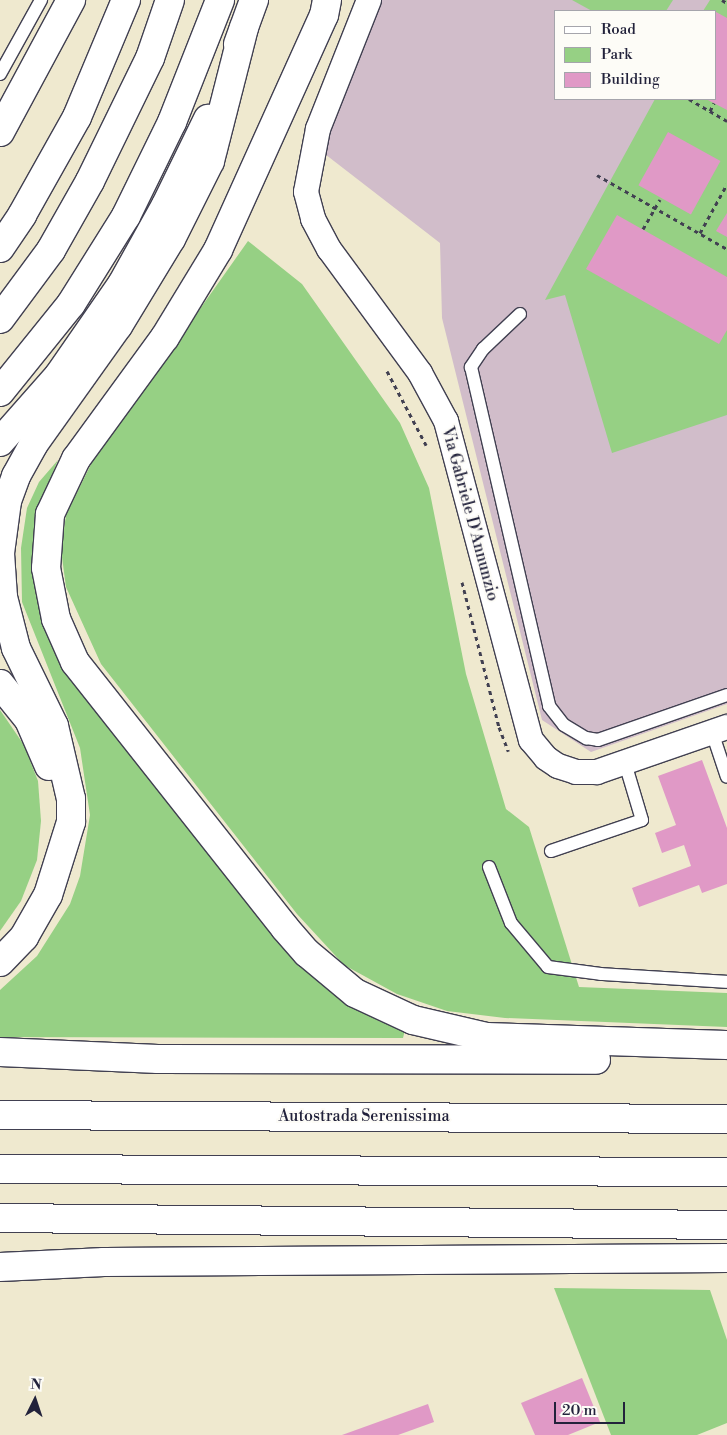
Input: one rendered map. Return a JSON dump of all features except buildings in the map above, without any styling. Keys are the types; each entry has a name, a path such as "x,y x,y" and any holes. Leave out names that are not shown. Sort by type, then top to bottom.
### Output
{"main road":[{"path":"0,132 70,0"},
{"path":"0,248 22,215 77,117 126,0"},
{"path":"0,318 51,250 90,181 150,58 170,0"},
{"path":"0,392 71,304 126,216 172,122 220,0"},
{"path":"0,442 59,375 122,284 197,142 254,0"},
{"path":"327,0 324,15 218,250 165,337 76,459 50,514 46,568 56,619 76,662 286,928 307,953 354,993 382,1008 413,1020 486,1037 727,1045"},
{"path":"0,962 34,922 58,872 71,822 71,799 56,735 9,624 1,576 2,530 16,476 46,424 118,326 175,231 210,161 244,28"},
{"path":"0,684 29,720 54,781 59,828 58,872"},
{"path":"0,1052 158,1058 727,1060"},
{"path":"0,1064 158,1058"},
{"name":"Autostrada Serenissima","path":"0,1114 727,1119"},
{"path":"0,1169 727,1172"},
{"path":"0,1218 338,1224 727,1225"},
{"path":"0,1234 338,1224"},
{"path":"0,1267 55,1263 727,1258"}],"street":[{"name":"Via Gabriele D'Annunzio","path":"369,0 318,128 306,192 313,219 329,249 420,373 446,421 531,740 546,758 566,770 597,772 719,729"}],"lane":[{"path":"0,74 41,0"},
{"path":"520,314 483,349 471,367 549,706 569,729 586,738 598,740 727,695"},
{"path":"719,729 727,777"},
{"path":"551,851 642,820 625,763"},
{"path":"489,867 511,923 548,967 601,974 727,982"}],"path":[{"path":"722,0 727,3"},
{"path":"691,100 727,120"},
{"path":"710,111 714,103"},
{"path":"597,175 727,249"},
{"path":"700,233 727,184"},
{"path":"643,229 660,199"}],"shaded area":[{"path":"382,0 727,0 727,704 591,752 542,720 442,318 440,243 321,151"}],"green space":[{"path":"572,0 673,0 667,10 590,10"},
{"path":"710,0 727,0 727,415 612,453 565,295 545,300 654,100 717,100 717,10 704,10"},
{"path":"248,241 302,284 400,423 429,488 466,674 506,809 529,827 579,987 727,993 727,1027 505,1018 447,1011 397,994 344,965 297,914 101,664 66,587 61,550 66,515 93,460"},
{"path":"58,460 43,497 39,602 350,1004 379,1021 405,1030 403,1038 0,1037 0,990 37,956 70,904 80,876 90,815 80,748 22,602 21,548 27,508 39,482"},
{"path":"0,710 24,745 38,781 41,821 37,860 21,901 0,931"},
{"path":"554,1288 710,1290 727,1340 727,1423 697,1435 611,1435"}]}
